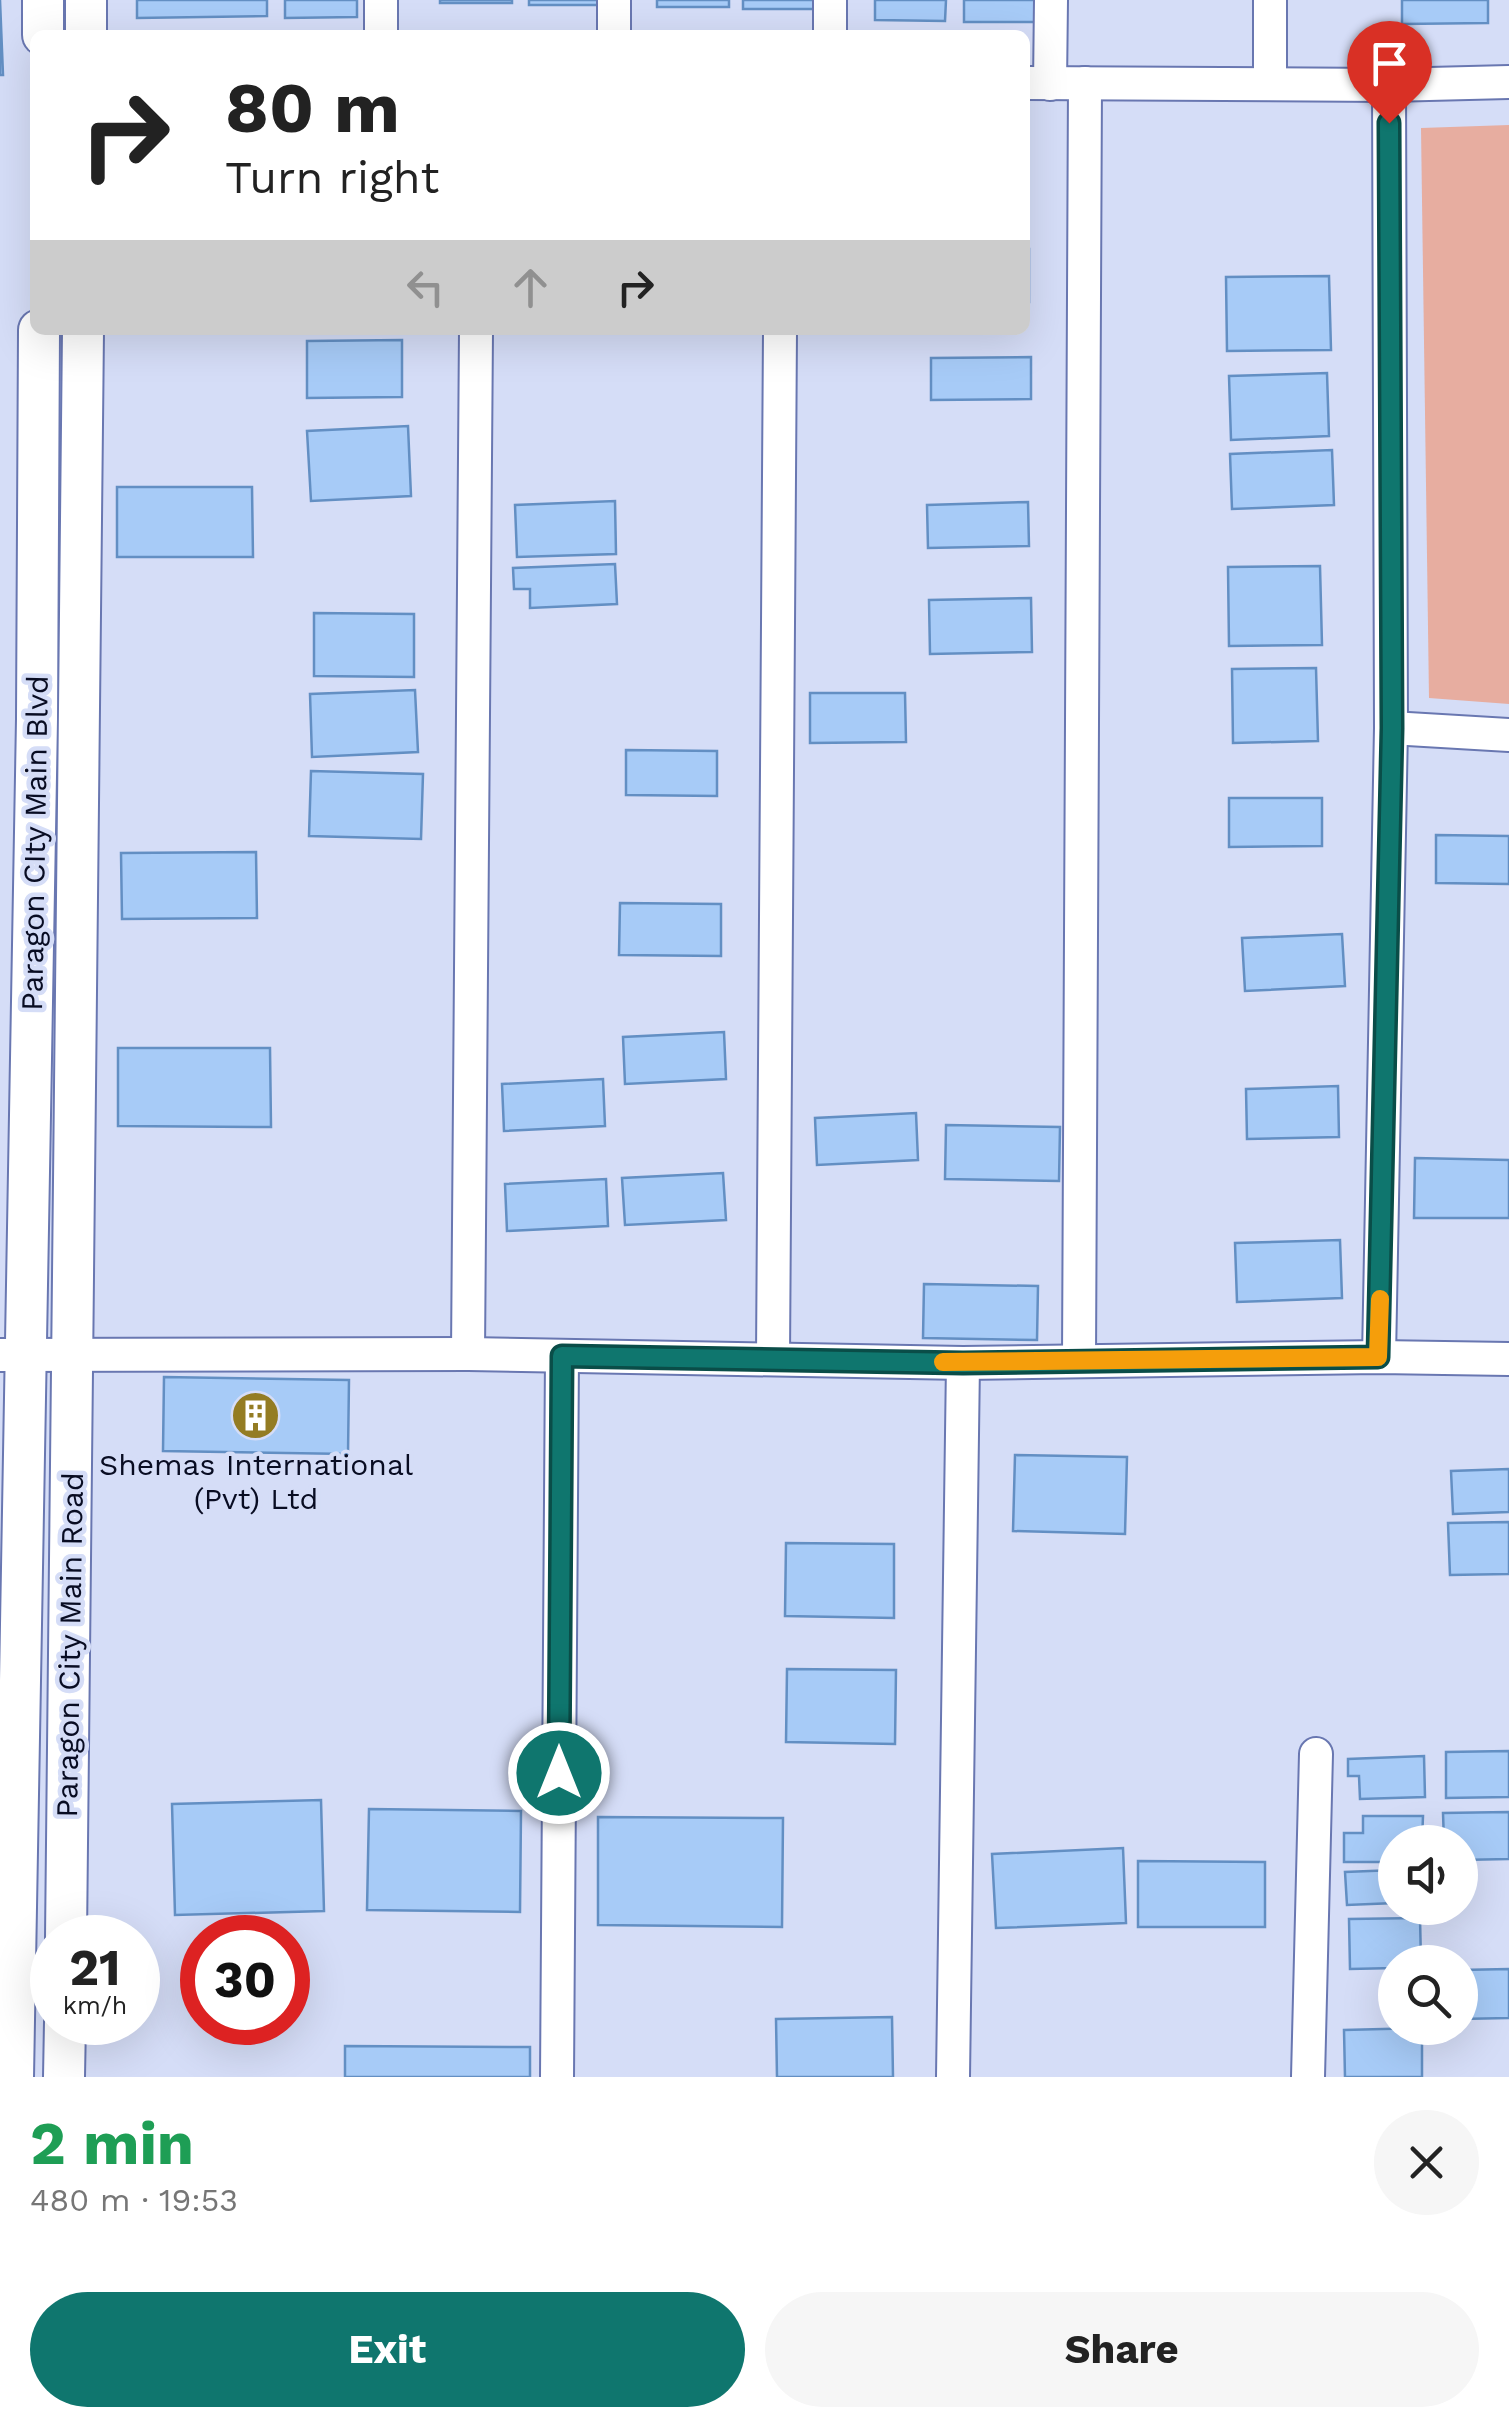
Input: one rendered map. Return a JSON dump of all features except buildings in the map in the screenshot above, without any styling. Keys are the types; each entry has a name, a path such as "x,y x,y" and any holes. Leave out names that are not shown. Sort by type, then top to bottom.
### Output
{"street":[{"path":"43,0 43,30"},
{"path":"86,0 86,30"},
{"path":"381,0 381,30"},
{"path":"614,0 614,30"},
{"path":"830,0 830,30"},
{"path":"1051,0 1037,83 1509,82"},
{"path":"1270,0 1270,83"},
{"path":"1079,1361 1085,83"},
{"path":"1378,1357 1392,728 1389,85"},
{"name":"Paragon CIty Main Blvd","path":"13,1355 37,719 39,335"},
{"name":"Paragon City Main Road","path":"66,1915 84,335"},
{"path":"468,1354 476,335"},
{"path":"774,1358 780,335"},
{"path":"1392,728 1509,734"},
{"path":"13,1355 468,1354 963,1363 1509,1358"},
{"name":"Paragon City Main Road","path":"13,1355 14,2077"},
{"path":"556,2077 562,1356"},
{"path":"952,2077 963,1363"},
{"path":"1308,2077 1316,1754"},
{"path":"64,2077 65,2045"}],"shaded area":[{"path":"1509,125 1509,704 1429,698 1421,128"}],"slow traffic":[{"path":"943,1362 1378,1357 1380,1299"}],"place":[{"name":"Shemas International (Pvt) Ltd","path":"256,1416"}],"route":[{"path":"559,1773 562,1356 963,1363 1378,1357 1392,728 1389,123"}]}
